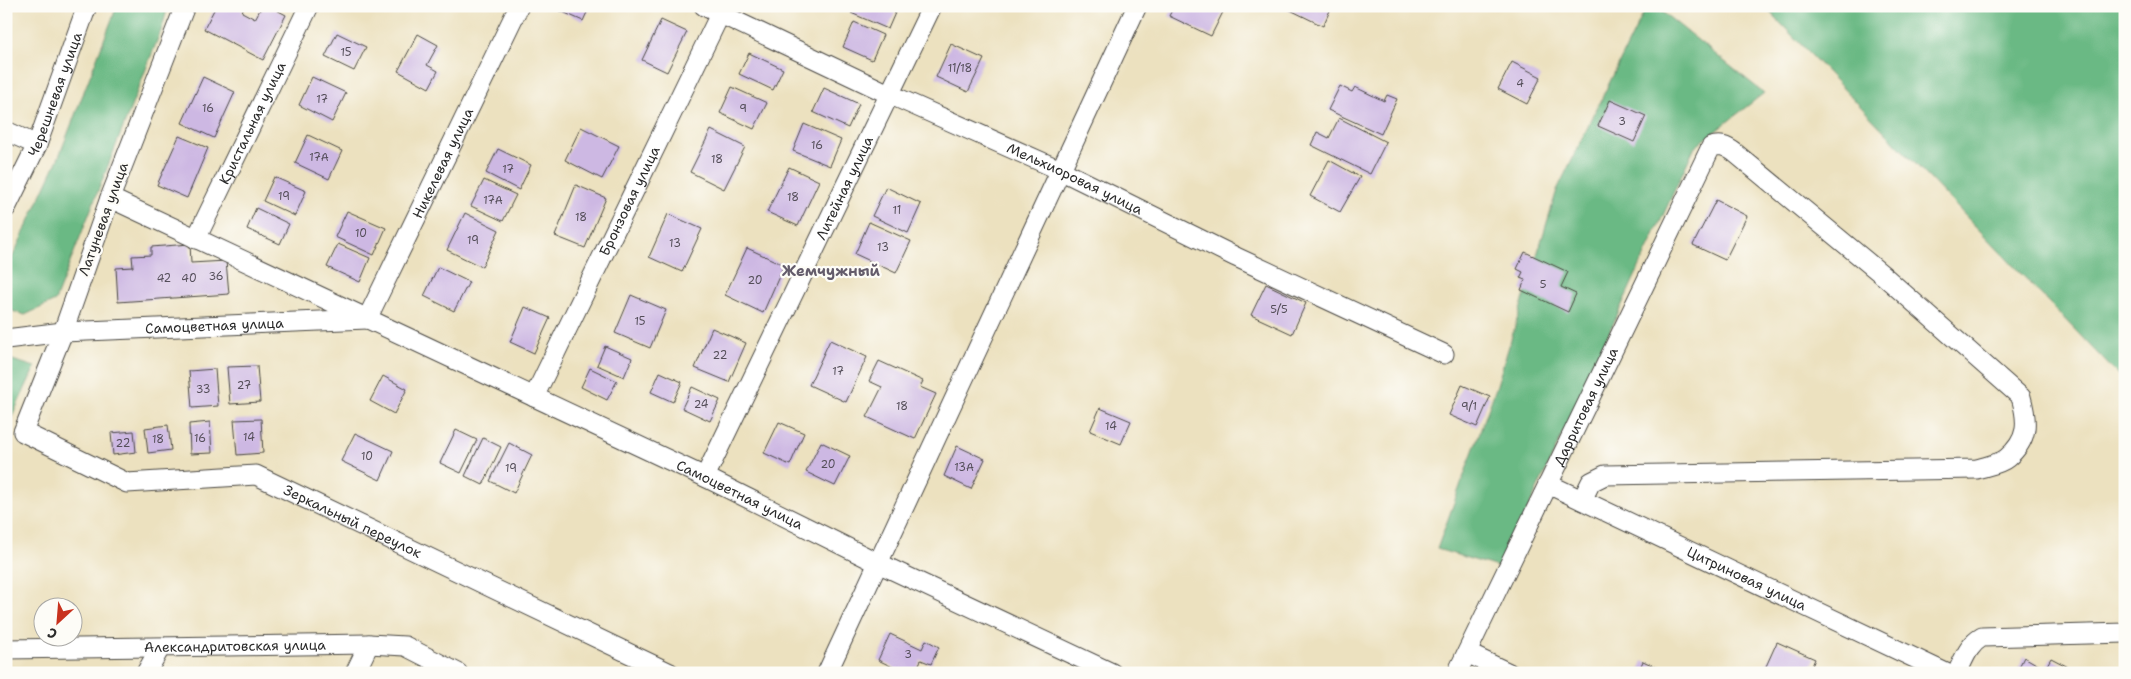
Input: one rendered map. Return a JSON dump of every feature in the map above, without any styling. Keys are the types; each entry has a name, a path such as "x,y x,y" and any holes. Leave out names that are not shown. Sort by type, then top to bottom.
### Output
{"street":[{"name":"Черешневая улица","path":"6,208 37,145 87,6"},
{"name":"Латуневая улица","path":"22,432 63,332 110,198 185,6"},
{"name":"Кристальная улица","path":"196,239 309,6"},
{"name":"Никелевая улица","path":"367,319 519,6"},
{"name":"Литейная улица","path":"706,478 932,6"},
{"path":"826,673 1137,6"},
{"name":"Мельхиоровая улица","path":"716,9 891,94 1060,170 1236,257 1444,354"},
{"name":"Бронзовая улица","path":"534,397 716,9"},
{"path":"6,131 37,145"},
{"name":"Дарритовая улица","path":"1457,673 1705,155 1711,147 1718,145 1726,146 1884,276 2021,397 2027,418 2023,438 2006,459 1977,469 1605,475 1591,482 1582,500"},
{"name":"Самоцветная улица","path":"110,198 706,478 878,564 1112,673"},
{"name":"Самоцветная улица","path":"6,340 63,332 367,319"},
{"name":"Зеркальный переулок","path":"22,432 127,483 256,475 670,673"},
{"name":"Цитриновая улица","path":"1548,484 1946,673"},
{"path":"1957,673 1968,649 1982,637 2125,633"},
{"path":"355,673 369,644"},
{"name":"Александритовская улица","path":"6,649 369,644 405,646 458,673"},
{"path":"146,673 160,648"},
{"path":"1467,653 1509,673"}],"green space":[{"path":"117,6 168,6 162,28 55,301 25,315 6,309 6,271 58,159"},
{"path":"1647,6 1655,6 1764,93 1694,148 1501,568 1437,549 1496,388 1557,190"},
{"path":"1764,6 2125,6 2125,382"},
{"path":"6,358 35,367 9,423 6,422"}],"building":[{"path":"216,6 244,6 242,12 255,19 262,6 269,6 286,15 263,60 204,29"},
{"path":"557,6 590,6 583,21 556,9"},
{"path":"854,6 898,6 888,29 851,13"},
{"path":"1174,6 1211,6 1223,12 1211,36 1169,16"},
{"path":"1282,6 1332,6 1323,26"},
{"path":"661,20 687,32 667,72 642,60"},
{"path":"854,22 883,35 872,60 843,47"},
{"path":"337,33 366,47 354,71 325,57"},
{"path":"418,34 438,45 427,65 438,71 429,88 398,71"},
{"path":"951,44 984,59 968,92 936,77"},
{"path":"749,53 783,69 773,90 739,74"},
{"path":"1512,62 1541,77 1527,104 1498,89"},
{"path":"203,77 235,92 214,138 182,123"},
{"path":"312,77 346,93 332,122 299,105"},
{"path":"1340,86 1352,92 1355,87 1384,101 1387,95 1397,99 1381,134 1328,110"},
{"path":"732,87 767,103 754,129 720,113"},
{"path":"824,88 859,104 848,128 813,112"},
{"path":"1610,100 1646,116 1634,142 1598,126"},
{"path":"1339,118 1386,142 1370,174 1311,145 1317,132 1329,138"},
{"path":"804,124 841,140 830,166 793,151"},
{"path":"581,127 619,146 602,179 565,160"},
{"path":"711,130 745,147 724,189 690,172"},
{"path":"308,135 342,151 329,179 295,163"},
{"path":"179,136 208,148 187,198 157,185"},
{"path":"498,149 531,165 519,190 486,173"},
{"path":"1329,160 1360,177 1340,212 1310,196"},
{"path":"789,167 819,181 798,226 767,212"},
{"path":"274,177 306,191 295,216 263,201"},
{"path":"484,180 516,195 503,221 471,206"},
{"path":"576,185 606,198 585,248 555,236"},
{"path":"886,187 921,204 908,233 872,216"},
{"path":"1716,200 1747,216 1725,260 1693,245"},
{"path":"256,208 289,224 280,244 247,229"},
{"path":"347,211 386,228 374,255 335,237"},
{"path":"465,213 499,230 482,267 447,250"},
{"path":"668,214 702,229 682,272 649,257"},
{"path":"869,222 911,241 896,273 855,254"},
{"path":"190,244 191,263 226,261 229,294 118,302 116,268 133,267 132,256 151,255 151,247"},
{"path":"338,244 370,258 360,282 327,267"},
{"path":"747,248 784,265 763,313 725,295"},
{"path":"1525,252 1568,272 1561,287 1576,294 1568,312 1521,290 1525,280 1520,278 1523,272 1517,269"},
{"path":"438,267 469,282 454,311 424,296"},
{"path":"1266,284 1306,303 1292,334 1251,315"},
{"path":"631,295 666,310 650,348 615,333"},
{"path":"525,307 550,318 534,353 510,342"},
{"path":"712,328 746,343 729,382 695,368"},
{"path":"830,340 867,357 846,402 809,385"},
{"path":"605,346 632,358 624,377 597,365"},
{"path":"879,361 923,381 920,387 936,394 915,439 867,417 882,387 869,381"},
{"path":"257,366 260,402 230,404 227,367"},
{"path":"590,368 617,381 607,400 581,387"},
{"path":"215,369 218,406 192,408 189,371"},
{"path":"660,372 682,382 673,402 651,392"},
{"path":"383,376 407,389 394,414 370,401"},
{"path":"1462,385 1490,397 1477,427 1449,415"},
{"path":"692,387 720,400 710,421 682,408"},
{"path":"1100,408 1131,421 1121,444 1090,431"},
{"path":"261,419 263,453 237,455 234,420"},
{"path":"210,422 212,453 190,454 189,424"},
{"path":"779,422 804,433 790,465 764,453"},
{"path":"168,425 171,450 148,453 145,428"},
{"path":"456,430 477,440 461,473 440,463"},
{"path":"134,431 136,452 113,455 111,433"},
{"path":"355,433 393,451 380,480 341,461"},
{"path":"483,438 501,447 483,485 465,476"},
{"path":"821,442 850,456 835,486 806,472"},
{"path":"509,443 532,455 514,493 490,481"},
{"path":"957,446 985,459 971,489 944,476"},
{"path":"890,634 922,649 926,640 939,647 931,664 921,660 915,673 905,673 878,660"},
{"path":"1777,642 1815,659 1809,673 1763,673"},
{"path":"2024,657 2045,669 2051,658 2076,671 2075,673 2016,673"},
{"path":"1643,661 1669,673 1638,673"}],"district":[{"name":"Жемчужный","path":"831,271"}]}
